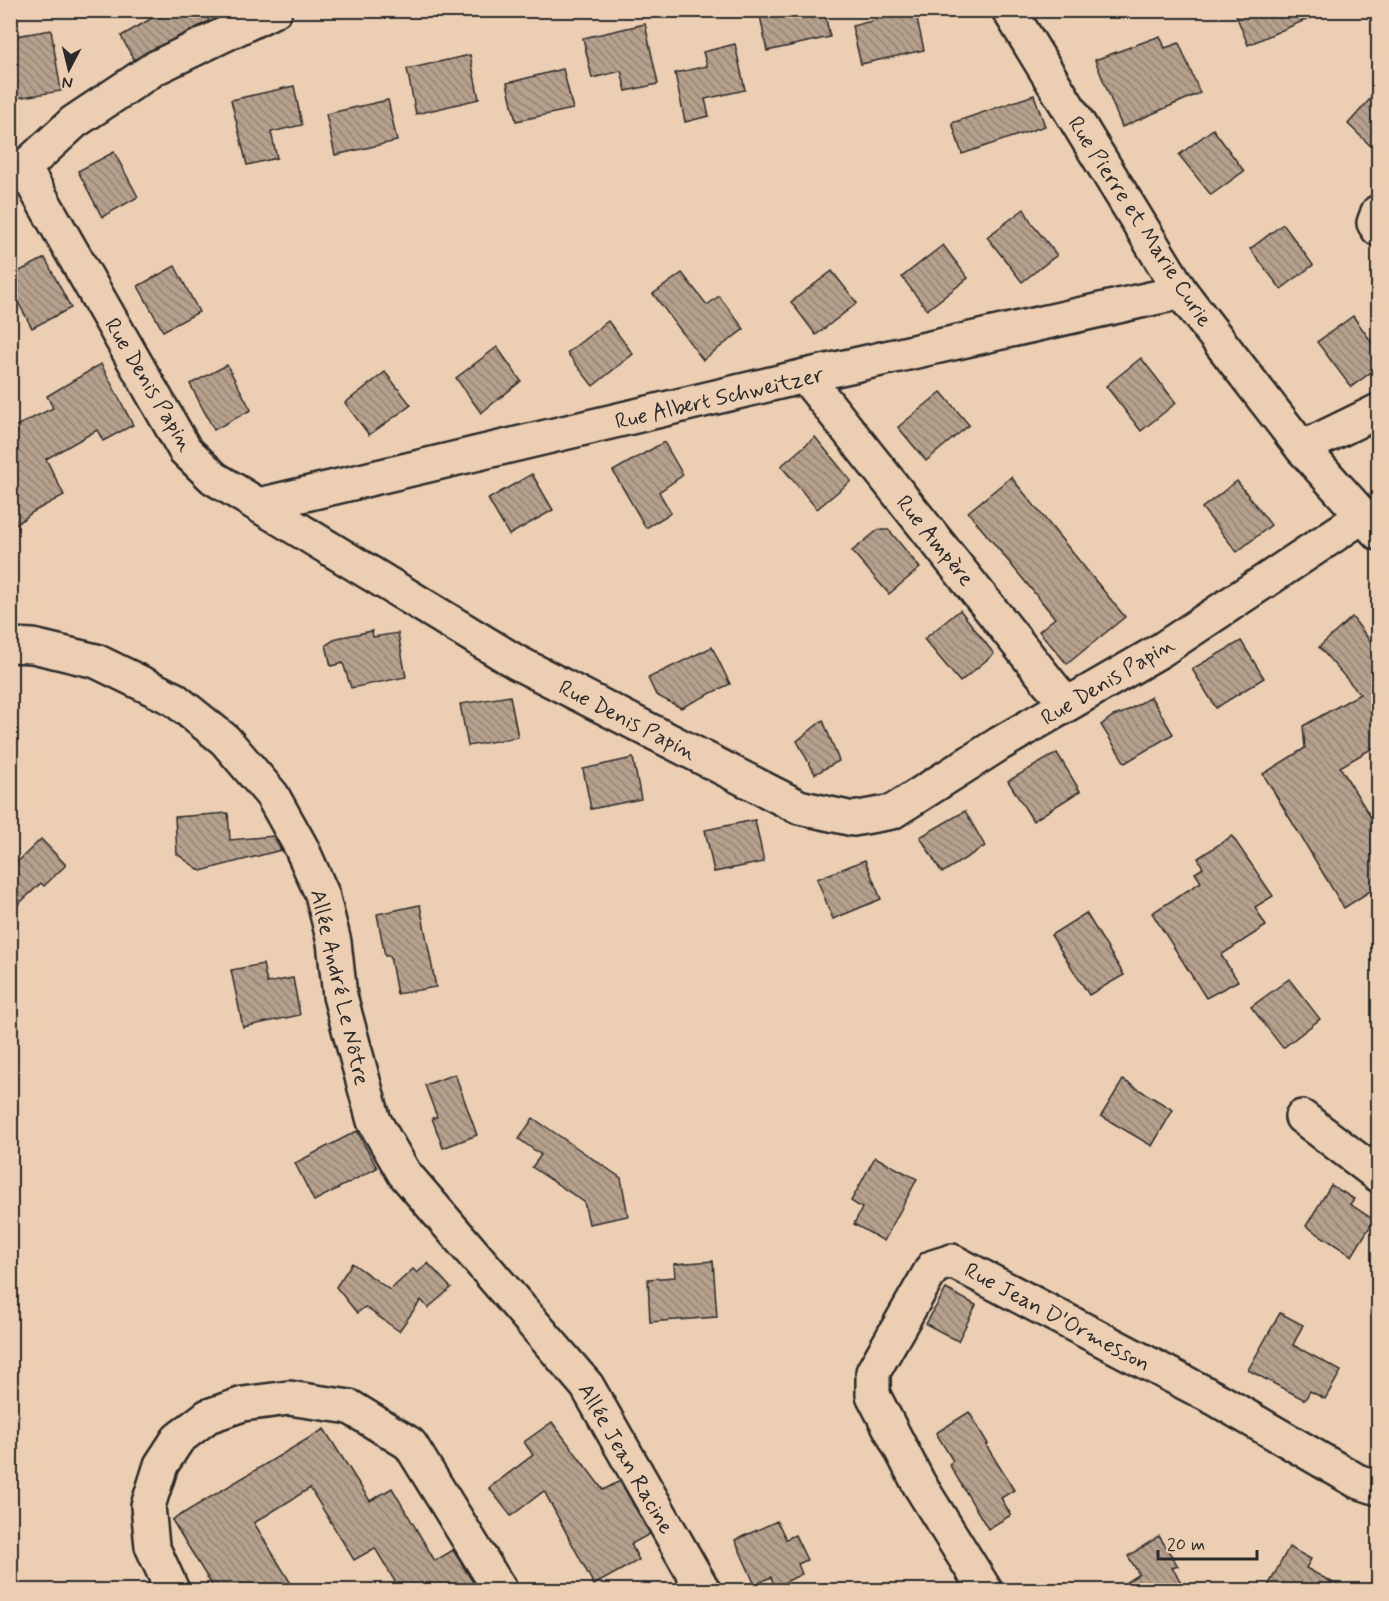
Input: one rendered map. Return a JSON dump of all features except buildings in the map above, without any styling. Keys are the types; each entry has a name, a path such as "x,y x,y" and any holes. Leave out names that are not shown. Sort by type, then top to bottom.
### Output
{"street":[{"name":"Rue Denis Papin","path":"275,10 155,68 74,122 24,168 185,450 214,478 516,662 799,807 853,819 892,812 999,744 1371,525"},
{"name":"Rue Pierre et Marie Curie","path":"1009,10 1180,292 1302,448 1371,525"},
{"path":"1378,212 1374,223 1378,229"},
{"name":"Rue Albert Schweitzer","path":"259,506 805,376 1180,292"},
{"name":"Rue Ampère","path":"805,376 1066,704"},
{"path":"1302,448 1378,411"},
{"name":"Allée André Le Nôtre","path":"10,645 33,646 96,661 174,699 225,740 272,795 301,847 322,894 334,942 339,996 374,1120 404,1173 542,1332"},
{"path":"1302,1117 1378,1175"},
{"name":"Rue Jean D'Ormesson","path":"985,1590 919,1484 873,1395 873,1372 910,1304 933,1267 952,1261 1218,1400 1357,1481 1378,1488"},
{"name":"Allée Jean Racine","path":"542,1332 587,1386 703,1590"},
{"path":"171,1590 152,1546 148,1506 161,1465 178,1439 208,1416 243,1404 289,1398 350,1407 410,1444 500,1590"}]}
